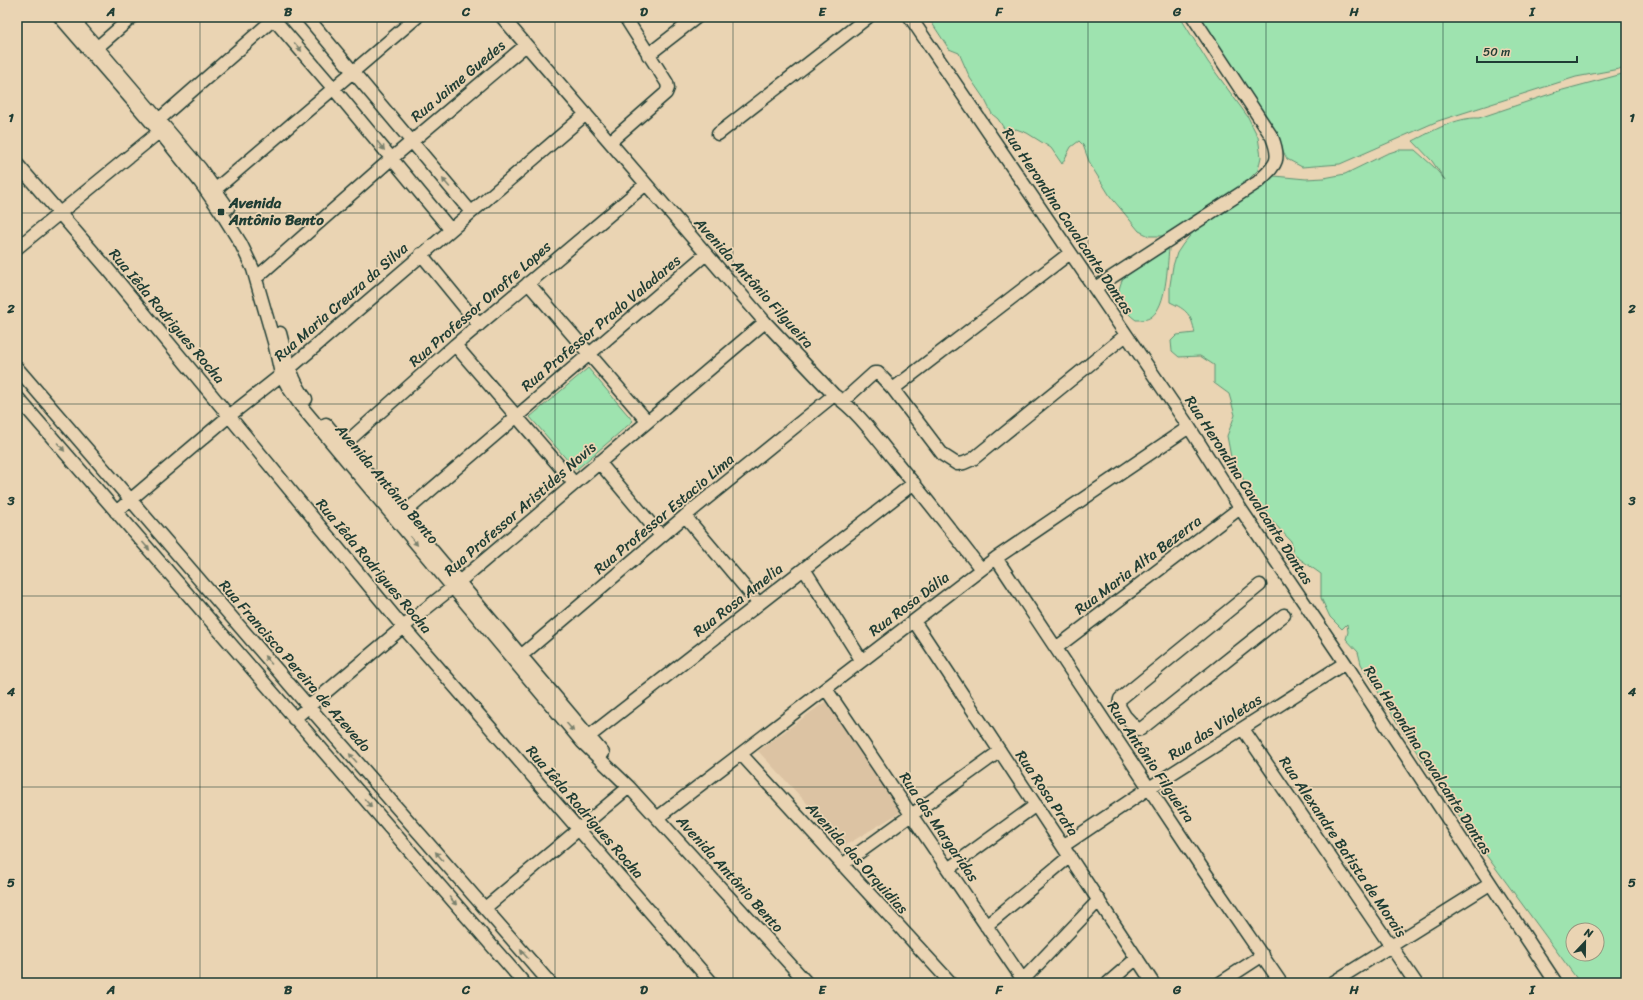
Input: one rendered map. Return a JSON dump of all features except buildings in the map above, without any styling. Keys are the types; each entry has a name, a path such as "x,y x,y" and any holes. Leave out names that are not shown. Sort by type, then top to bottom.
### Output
{"street":[{"name":"Avenida Antônio Bento","path":"60,17 95,50"},
{"name":"Avenida Antônio Bento","path":"71,17 95,50 212,192 259,276 274,342 286,371 288,388 300,406 341,448 586,739 808,983"},
{"path":"95,50 132,17"},
{"path":"307,17 471,212"},
{"path":"212,192 417,17"},
{"name":"Avenida Antônio Filgueira","path":"502,17 764,322 839,398 856,413 914,483 981,569"},
{"path":"610,142 667,90 667,83 625,17"},
{"path":"648,54 697,17"},
{"path":"718,134 868,17"},
{"name":"Rua Herondina Cavalcante Dantas","path":"910,17 1189,427 1240,508 1345,663 1556,983"},
{"path":"1095,288 1258,182 1277,161 1277,150 1272,137 1193,17"},
{"path":"17,248 159,126 274,18 334,88 450,229"},
{"name":"Rua Jaime Guedes","path":"259,276 391,159 526,45"},
{"name":"Rua Maria Creuza da Silva","path":"116,512 229,416 286,371 586,114"},
{"name":"Rua Iêda Rodrigues Rocha","path":"17,164 107,268 403,627 712,983"},
{"name":"Rua Professor Onofre Lopes","path":"341,448 479,325 646,184"},
{"path":"1070,253 893,389 943,455 957,464 964,463 973,459 1126,335"},
{"path":"421,254 479,325"},
{"name":"Rua Professor Prado Valadares","path":"399,517 706,254"},
{"path":"528,283 647,421"},
{"name":"Rua Professor Aristides Novis","path":"294,719 456,584 764,322"},
{"path":"455,346 574,483"},
{"name":"Rua Francisco Pereira de Azevedo","path":"17,368 309,707 550,983"},
{"name":"Rua Professor Estacio Lima","path":"518,658 685,516 839,398 876,372 880,374 893,389"},
{"path":"17,397 294,719 524,983"},
{"path":"43,426 57,415"},
{"name":"Rua Rosa Dália","path":"657,818 981,569 1189,427"},
{"path":"599,462 661,536"},
{"name":"Rua Rosa Amelia","path":"586,739 914,483"},
{"name":"Rua Maria Alta Bezerra","path":"1056,648 1240,508"},
{"path":"685,516 759,604"},
{"name":"Rua Antônio Filgueira","path":"996,558 1282,983"},
{"path":"804,569 862,661"},
{"path":"1260,585 1120,699 1119,706 1125,716 1137,729 1141,729 1284,615"},
{"name":"Rua Rosa Prata","path":"914,621 1153,983"},
{"name":"Rua das Violetas","path":"1063,846 1150,788 1345,663"},
{"name":"Rua das Margaridas","path":"826,689 1023,982"},
{"path":"1110,729 1125,716"},
{"name":"Rua Alexandre Batista de Morais","path":"1243,729 1416,983"},
{"path":"842,865 1000,751"},
{"name":"Avenida das Orquidias","path":"741,754 951,983"},
{"path":"485,908 629,787"},
{"path":"948,869 1036,805"},
{"path":"986,926 1070,856"},
{"path":"1332,983 1490,884"},
{"path":"1023,982 1099,900"},
{"path":"1220,983 1262,955"},
{"path":"1108,983 1137,958"}],"shaded area":[{"path":"826,701 909,807 846,845 758,751"}],"green space":[{"path":"928,17 1180,17 1208,62 1248,117 1258,137 1261,157 1258,170 1245,183 1166,236 1149,236 1139,231 1110,196 1090,164 1083,145 1079,141 1071,147 1062,164 1051,148 1027,133 1016,129 1007,133 998,119 992,114 985,100 970,78 959,53 949,49"},
{"path":"1195,17 1626,17 1626,66 1619,69 1576,77 1438,121 1340,164 1302,167 1287,159 1281,147"},
{"path":"1626,73 1626,983 1580,983 1478,844 1400,727 1361,664 1358,652 1346,639 1348,632 1347,624 1342,629 1330,617 1321,598 1321,574 1293,554 1291,541 1268,517 1253,497 1231,457 1227,436 1235,415 1229,394 1214,383 1214,365 1200,356 1179,357 1172,351 1171,341 1177,335 1195,333 1192,321 1187,313 1170,302 1170,285 1177,253 1195,230 1274,176 1306,179 1324,178 1345,174 1386,154 1398,150 1415,150 1433,166 1445,180 1432,161 1413,141 1453,122 1470,118 1479,118 1559,91"},
{"path":"1169,249 1167,275 1160,304 1156,312 1151,317 1136,320 1128,313 1120,301 1119,291 1123,278 1131,269"},
{"path":"588,368 633,421 576,470 530,417"}],"place":[{"name":"Avenida Antônio Bento","path":"221,212"}]}
